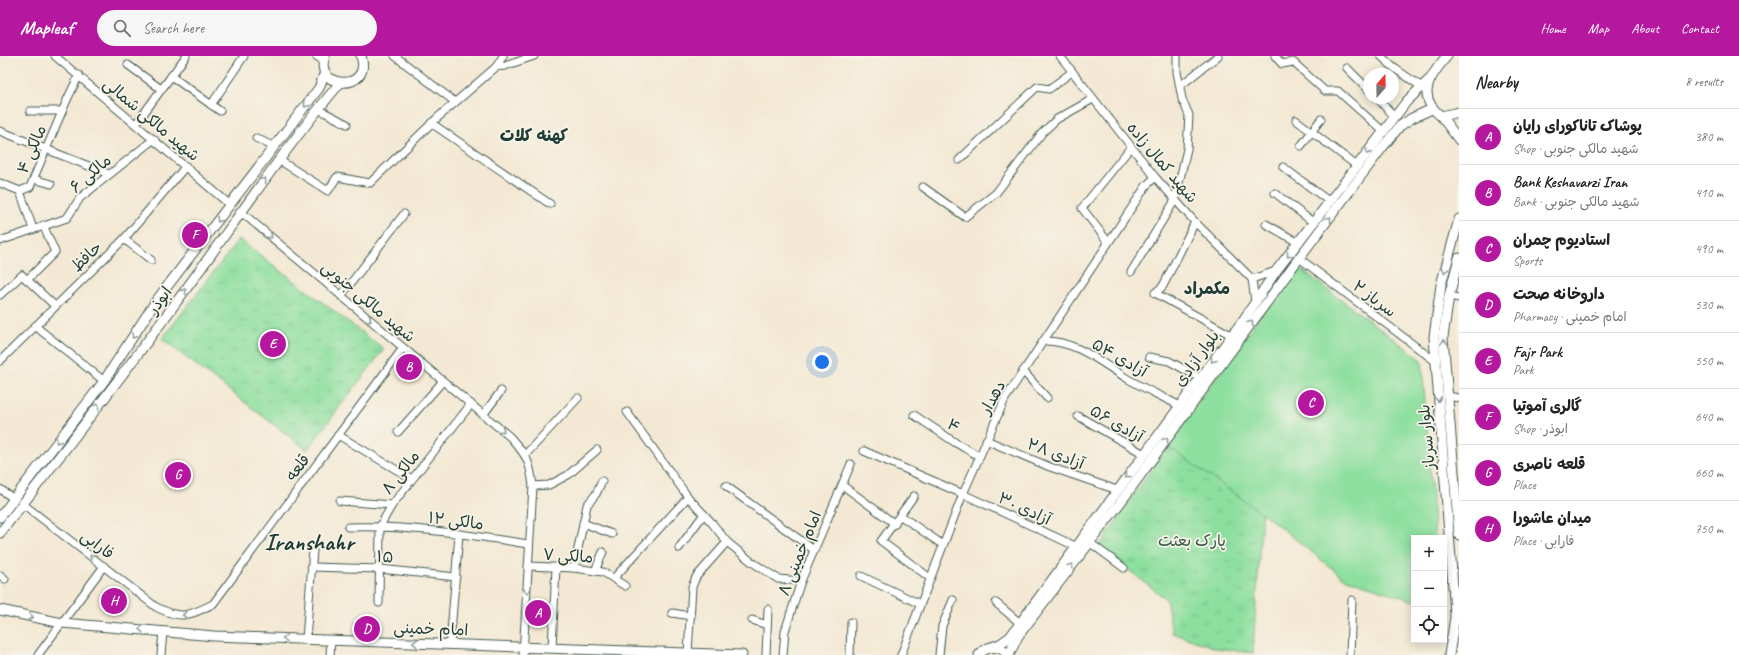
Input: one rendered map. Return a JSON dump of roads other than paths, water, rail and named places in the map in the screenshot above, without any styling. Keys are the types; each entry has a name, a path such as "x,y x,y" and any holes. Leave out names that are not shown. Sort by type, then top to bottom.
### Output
{"main road":[{"path":"322,58 325,72 329,77 340,83 352,81 357,78 362,67 361,56"},
{"path":"1436,68 1437,56"},
{"path":"1447,56 1436,68 1430,79 1426,91 1427,101 1432,109 1441,116 1459,140"},
{"name":"ابوذر","path":"0,517 104,381 156,301 319,88 325,72"},
{"name":"بلوار آزادی","path":"980,653 1005,641 1020,622 1180,406 1276,271 1395,117 1430,79"},
{"name":"ابوذر","path":"0,533 169,312 240,211 318,109 340,83"},
{"name":"بلوار آزادی","path":"1008,655 1018,636 1299,258 1400,126 1412,118 1432,109"},
{"path":"1441,116 1459,112"},
{"name":"بلوار سرباز","path":"1450,655 1455,617 1434,337 1436,312 1441,285 1459,219"},
{"name":"بلوار سرباز","path":"1459,258 1449,296 1443,337 1447,396 1455,452 1459,535"},
{"path":"156,301 169,312"},
{"name":"امام خمینی","path":"0,610 62,623 214,636 450,644 524,651 552,648 742,655"},
{"path":"980,653 996,648 1008,655"},
{"path":"1450,655 1459,650"}],"street":[{"name":"شهید مالکی شمالی","path":"56,56 229,204"},
{"path":"136,124 185,56"},
{"path":"211,105 244,56"},
{"path":"395,56 455,102"},
{"path":"279,160 328,190 337,177 370,183 431,123 496,67 503,56"},
{"path":"496,67 504,66 534,56"},
{"name":"شهید کمال زاده","path":"1060,56 1155,177 1195,222 1252,279"},
{"path":"1131,272 1175,200 1187,149 1189,116 1177,72 1178,56"},
{"path":"1180,86 1218,56"},
{"path":"1275,56 1282,64 1293,62 1325,91 1338,91 1384,132"},
{"path":"1381,56 1394,68 1422,87"},
{"path":"128,65 161,89"},
{"path":"1347,68 1363,84"},
{"path":"959,160 1037,87 1050,89 1072,72"},
{"name":"مالکی ۴","path":"33,229 20,191 30,187 79,75"},
{"path":"171,76 220,111"},
{"path":"923,187 965,217 996,193 1042,133 1057,119 1093,99"},
{"path":"1382,104 1395,117"},
{"path":"318,109 346,124"},
{"path":"30,111 62,111"},
{"path":"1301,146 1321,119"},
{"path":"1296,120 1357,166"},
{"path":"431,123 550,204"},
{"path":"0,131 109,174"},
{"path":"256,138 274,147"},
{"name":"مالکی ۶","path":"0,241 67,218 80,198 154,139"},
{"path":"1108,242 1082,208 1131,147"},
{"name":"حافظ","path":"0,361 124,239 186,166"},
{"path":"1283,167 1330,202"},
{"name":"دهدار","path":"901,655 963,494 1004,399 1146,186 1155,177"},
{"path":"34,179 51,184"},
{"path":"0,183 20,191"},
{"path":"1275,193 1314,222"},
{"name":"شهید مالکی جنوبی","path":"240,211 483,414 510,437 526,454 531,468 533,486 524,651"},
{"path":"341,296 404,214"},
{"path":"1195,222 1163,286 1155,293 1231,335"},
{"path":"1266,224 1299,243"},
{"path":"27,280 55,252 43,225"},
{"path":"124,239 151,260"},
{"name":"سرباز ۲","path":"1299,258 1435,360"},
{"path":"1255,302 1252,279 1276,271"},
{"path":"0,295 22,275 55,306"},
{"path":"1449,296 1459,298"},
{"path":"35,326 104,381"},
{"name":"آزادی ۵۴","path":"1043,340 1056,340 1071,345 1128,380 1180,406"},
{"name":"قلعه","path":"213,604 403,348"},
{"path":"0,349 6,355"},
{"path":"1149,357 1169,361 1200,378"},
{"path":"1023,371 1047,398"},
{"path":"398,432 443,381"},
{"path":"483,414 501,391"},
{"path":"1447,396 1459,398"},
{"path":"526,454 578,398"},
{"name":"مالکی ۸","path":"379,603 380,526 392,505 471,404"},
{"path":"627,412 688,497 727,542 778,579 801,581"},
{"name":"۴","path":"914,415 956,443 979,456"},
{"name":"آزادی ۵۶","path":"1078,416 1144,454"},
{"path":"338,435 412,479"},
{"name":"آزادی ۲۸","path":"986,440 1050,467 1117,490"},
{"path":"533,486 549,485 568,475 597,450"},
{"name":"آزادی ۳۰","path":"864,451 963,494 1075,546"},
{"name":"امام خمینی ۸","path":"783,655 785,631 801,581 851,464"},
{"path":"574,568 588,504 596,494 602,481"},
{"path":"842,485 895,524"},
{"path":"726,486 814,550"},
{"path":"0,488 14,498"},
{"path":"914,496 901,516 881,541 930,578"},
{"path":"614,578 688,497"},
{"path":"340,501 392,505"},
{"name":"فارابی","path":"23,504 156,607 171,615 188,615 213,604"},
{"path":"679,548 704,514"},
{"path":"901,516 943,545"},
{"path":"583,523 612,534"},
{"name":"مالکی ۱۲","path":"348,527 380,526 459,534 529,544"},
{"path":"450,644 459,534"},
{"path":"688,653 692,587 696,577 727,542"},
{"path":"1089,542 1124,568"},
{"path":"306,639 313,550"},
{"path":"595,570 603,552"},
{"path":"38,655 104,566"},
{"name":"مالکی ۷","path":"528,566 595,570 604,572 625,586"},
{"name":"۱۵","path":"312,567 380,569 456,577"},
{"path":"552,648 556,567"},
{"path":"861,576 920,604"},
{"path":"939,655 942,626 953,600"},
{"path":"1350,655 1352,600"},
{"path":"996,603 1020,622"},
{"path":"766,655 768,610"},
{"path":"672,613 691,616"},
{"path":"752,620 767,625"},
{"path":"850,655 851,622"},
{"path":"161,655 163,631"},
{"path":"330,655 331,640"}],"place":[{"name":"گالری آموتیا","path":"195,235"},
{"name":"Fajr Park","path":"273,344"},
{"name":"Bank Keshavarzi Iran","path":"409,367"},
{"name":"استادیوم چمران","path":"1311,403"},
{"name":"قلعه ناصری","path":"178,475"},
{"name":"میدان عاشورا","path":"114,601"},
{"name":"پوشاک تاناکورای رایان","path":"538,613"},
{"name":"داروخانه صحت","path":"367,629"}],"district":[{"name":"کهنه کلات","path":"534,135"},
{"name":"مکمراد","path":"1207,288"},
{"name":"Iranshahr","path":"309,542"}],"park label":[{"name":"پارک بعثت","path":"1192,540"}]}
